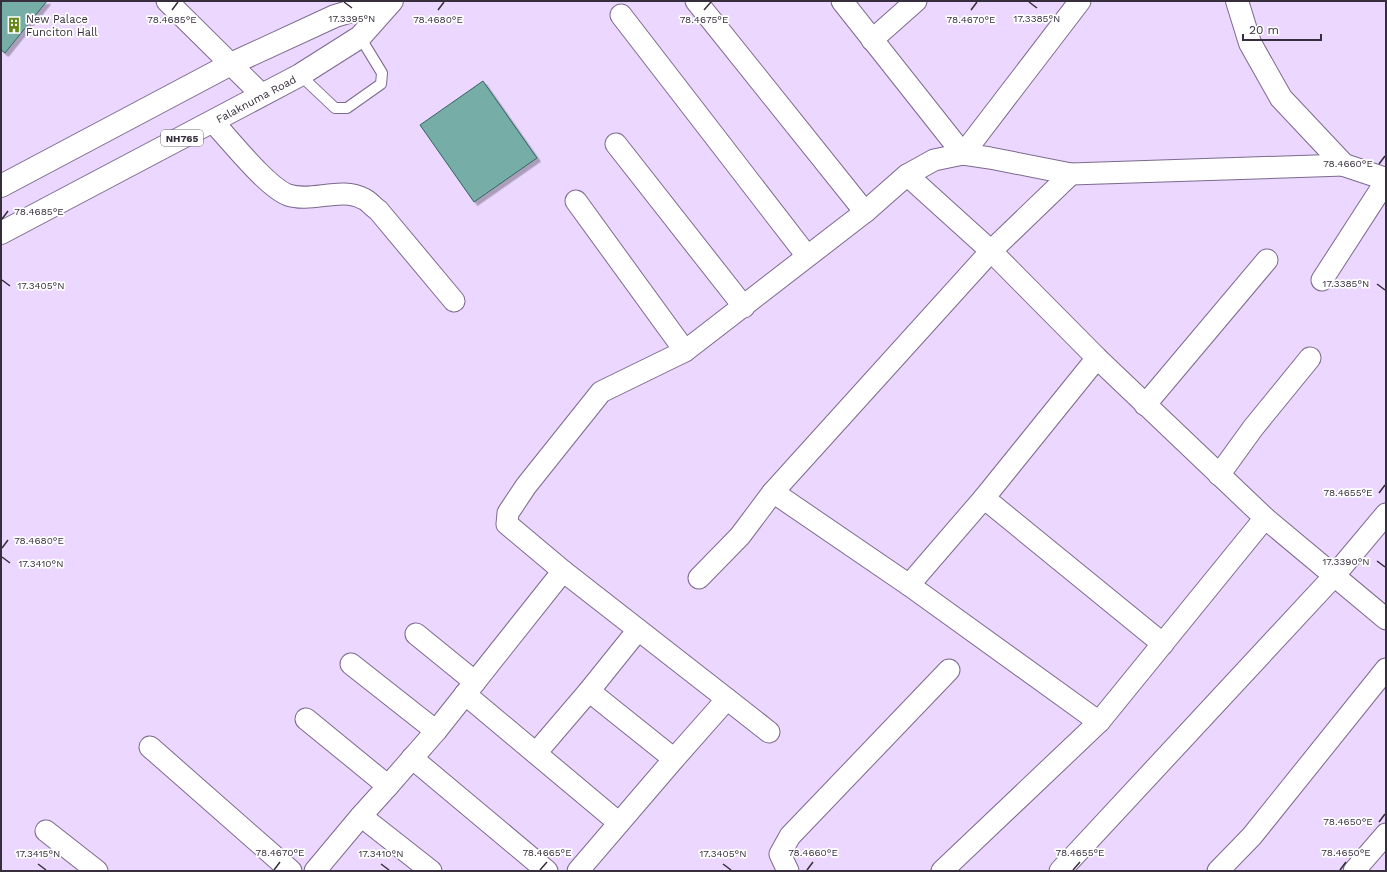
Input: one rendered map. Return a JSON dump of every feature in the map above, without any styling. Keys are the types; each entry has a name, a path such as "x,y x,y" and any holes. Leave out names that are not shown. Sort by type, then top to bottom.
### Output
{"main road":[{"path":"1,186 231,64 335,16 386,1"},
{"name":"Falaknuma Road","path":"1,233 300,75 360,37 392,1"},
{"path":"1237,1 1250,43 1281,98 1344,165 1386,180"}],"street":[{"path":"167,1 262,95"},
{"path":"696,1 865,212"},
{"path":"842,1 963,154"},
{"path":"872,40 916,1"},
{"path":"963,154 1080,1"},
{"path":"621,15 807,256"},
{"path":"213,122 269,182 287,194 308,198 348,194 364,198 378,210 454,300"},
{"path":"616,144 744,307"},
{"path":"769,732 563,571 507,524 508,512 526,486 601,392 685,351 744,307 807,256 865,212 907,175 934,160 963,154 1071,174 1344,165"},
{"path":"699,578 740,536 773,492 991,251 1071,174"},
{"path":"907,175 991,251 1097,358 1265,518 1386,619"},
{"path":"1322,280 1386,180"},
{"path":"576,201 685,351"},
{"path":"1145,404 1267,260"},
{"path":"909,585 984,498 1097,358"},
{"path":"1219,475 1253,428 1310,358"},
{"path":"773,492 909,585 1099,722"},
{"path":"984,498 1163,644"},
{"path":"1060,871 1334,576 1386,514"},
{"path":"942,871 1099,722 1265,518"},
{"path":"315,871 436,731 563,571"},
{"path":"536,753 589,691 638,630"},
{"path":"416,634 536,753 619,823"},
{"path":"351,664 436,731"},
{"path":"788,871 780,854 790,836 949,670"},
{"path":"1218,871 1252,836 1386,670"},
{"path":"589,691 674,759"},
{"path":"578,871 726,699"},
{"path":"306,719 388,786"},
{"path":"150,748 292,871"},
{"path":"412,758 547,871"},
{"path":"361,816 431,871"},
{"path":"46,831 97,871"},
{"path":"1354,871 1386,834"}],"lane":[{"path":"300,75 335,108 346,108 381,84 382,73 360,37"}],"building":[{"name":"New Palace Funciton Hall","path":"1,1 47,1 5,53 1,50"},
{"path":"483,81 537,158 474,202 420,125"}],"place":[{"name":"New Palace Funciton Hall","path":"14,25"}]}
